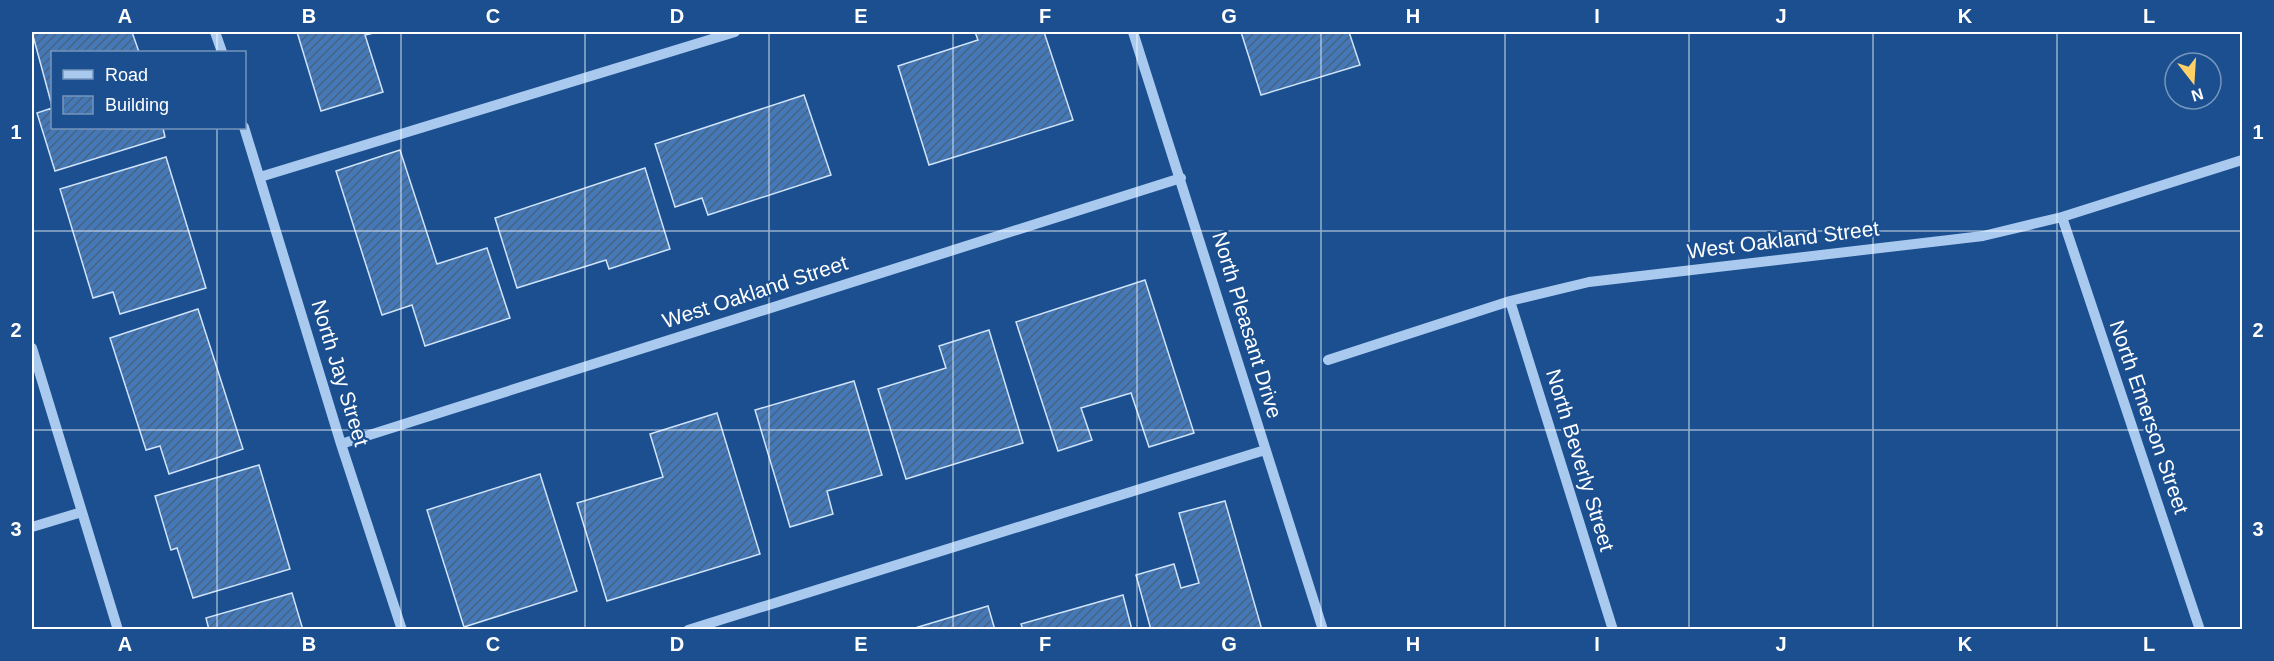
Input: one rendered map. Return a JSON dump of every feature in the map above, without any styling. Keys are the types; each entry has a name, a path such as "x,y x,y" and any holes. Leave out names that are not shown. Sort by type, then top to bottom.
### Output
{"street":[{"path":"215,32 222,51"},
{"path":"260,177 735,32"},
{"name":"North Pleasant Drive","path":"1133,32 1323,630"},
{"name":"North Jay Street","path":"245,129 341,444 402,630"},
{"name":"West Oakland Street","path":"1328,360 1510,301 1588,282 1983,236 2062,217 2242,160"},
{"name":"West Oakland Street","path":"341,444 1181,178"},
{"name":"North Emerson Street","path":"2062,217 2200,630"},
{"name":"North Beverly Street","path":"1510,301 1613,630"},
{"path":"32,348 118,630"},
{"path":"688,630 1265,450"},
{"path":"32,527 82,512"}],"building":[{"path":"32,32 132,32 139,51 51,51 51,102"},
{"path":"297,32 378,32 365,35 383,92 321,111"},
{"path":"975,32 1044,32 1073,120 929,165 898,66 978,40"},
{"path":"1241,32 1349,32 1360,65 1261,95"},
{"path":"804,95 831,175 708,215 702,198 675,207 655,144"},
{"path":"51,108 51,129 163,129 165,137 55,171 37,113"},
{"path":"400,150 437,264 487,248 510,318 425,346 412,305 382,315 336,171"},
{"path":"166,157 206,288 120,314 113,292 93,298 60,189"},
{"path":"645,168 670,249 609,269 606,260 517,288 495,218"},
{"path":"1145,280 1194,433 1149,447 1131,393 1081,408 1092,440 1058,451 1016,322"},
{"path":"198,309 243,449 169,474 160,446 146,450 110,338"},
{"path":"989,330 1023,443 906,479 878,389 946,368 939,346"},
{"path":"854,381 882,475 827,491 833,514 790,527 755,410"},
{"path":"717,413 760,554 607,601 577,503 663,477 650,434"},
{"path":"259,465 290,569 193,598 177,548 171,550 155,496"},
{"path":"540,474 577,591 464,627 427,510"},
{"path":"1225,501 1262,630 1151,630 1136,575 1174,564 1181,588 1199,583 1179,513"},
{"path":"292,593 303,630 209,630 206,618"},
{"path":"1123,595 1132,630 1023,630 1021,624"},
{"path":"988,606 995,630 916,630 915,628"}]}
